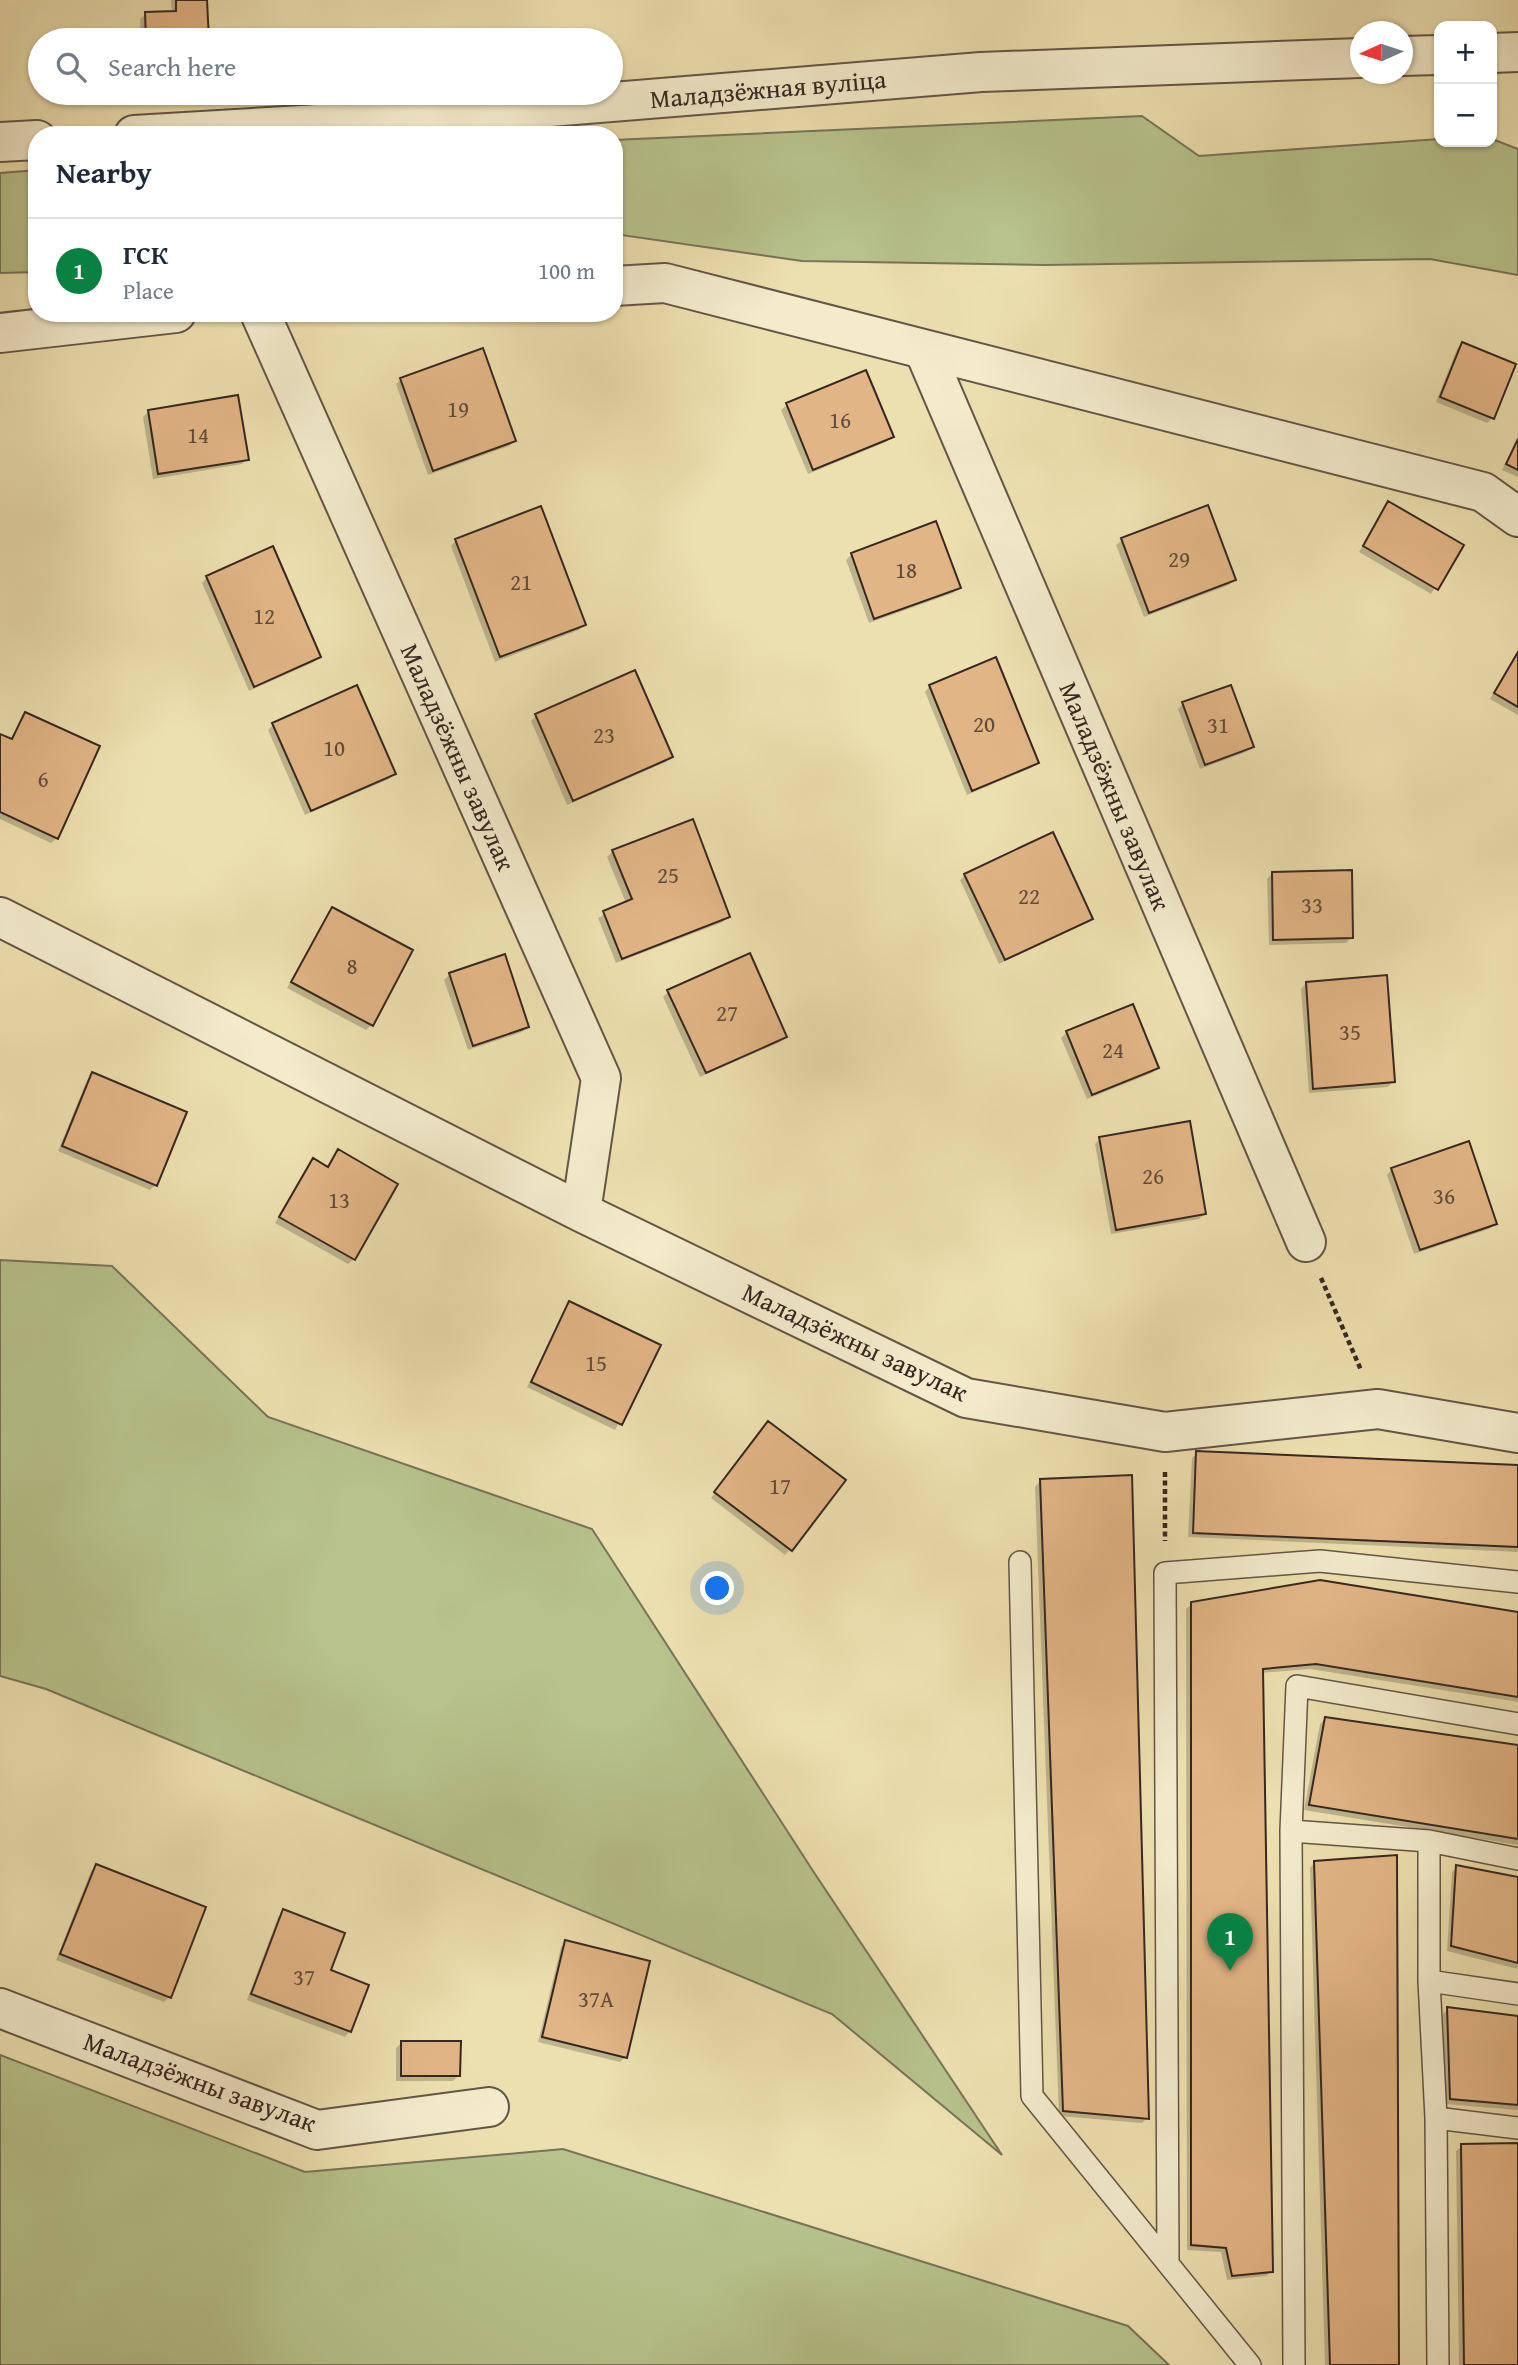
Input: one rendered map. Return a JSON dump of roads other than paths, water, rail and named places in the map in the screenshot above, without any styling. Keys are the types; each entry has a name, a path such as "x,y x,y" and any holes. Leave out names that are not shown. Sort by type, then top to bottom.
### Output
{"street":[{"path":"1497,53 1518,52"},
{"path":"1413,56 1434,55"},
{"name":"Маладзёжная вуліца","path":"623,101 981,72 1350,58"},
{"name":"Маладзёжная вуліца","path":"286,126 576,105"},
{"path":"0,142 28,140"},
{"path":"623,286 665,284 1483,492 1518,517"},
{"path":"0,333 97,322"},
{"name":"Маладзёжны завулак","path":"264,322 601,1078 581,1212"},
{"name":"Маладзёжны завулак","path":"924,350 1306,1242"},
{"name":"Маладзёжны завулак","path":"0,917 581,1212 966,1398 1165,1433 1378,1409 1518,1433"},
{"name":"Маладзёжны завулак","path":"0,2008 317,2130 488,2107"}],"lane":[{"path":"1168,2264 1166,1573 1320,1561 1518,1582"},
{"path":"1020,1562 1032,2096 1250,2365"},
{"path":"1294,2365 1291,1831 1297,1686 1518,1724"},
{"path":"1291,1831 1429,1841 1518,1859"},
{"path":"1429,1841 1429,1981 1436,2118 1438,2365"},
{"path":"1429,1981 1518,1994"},
{"path":"1436,2118 1518,2128"}],"place":[{"name":"ГСК","path":"1230,1971"}]}
